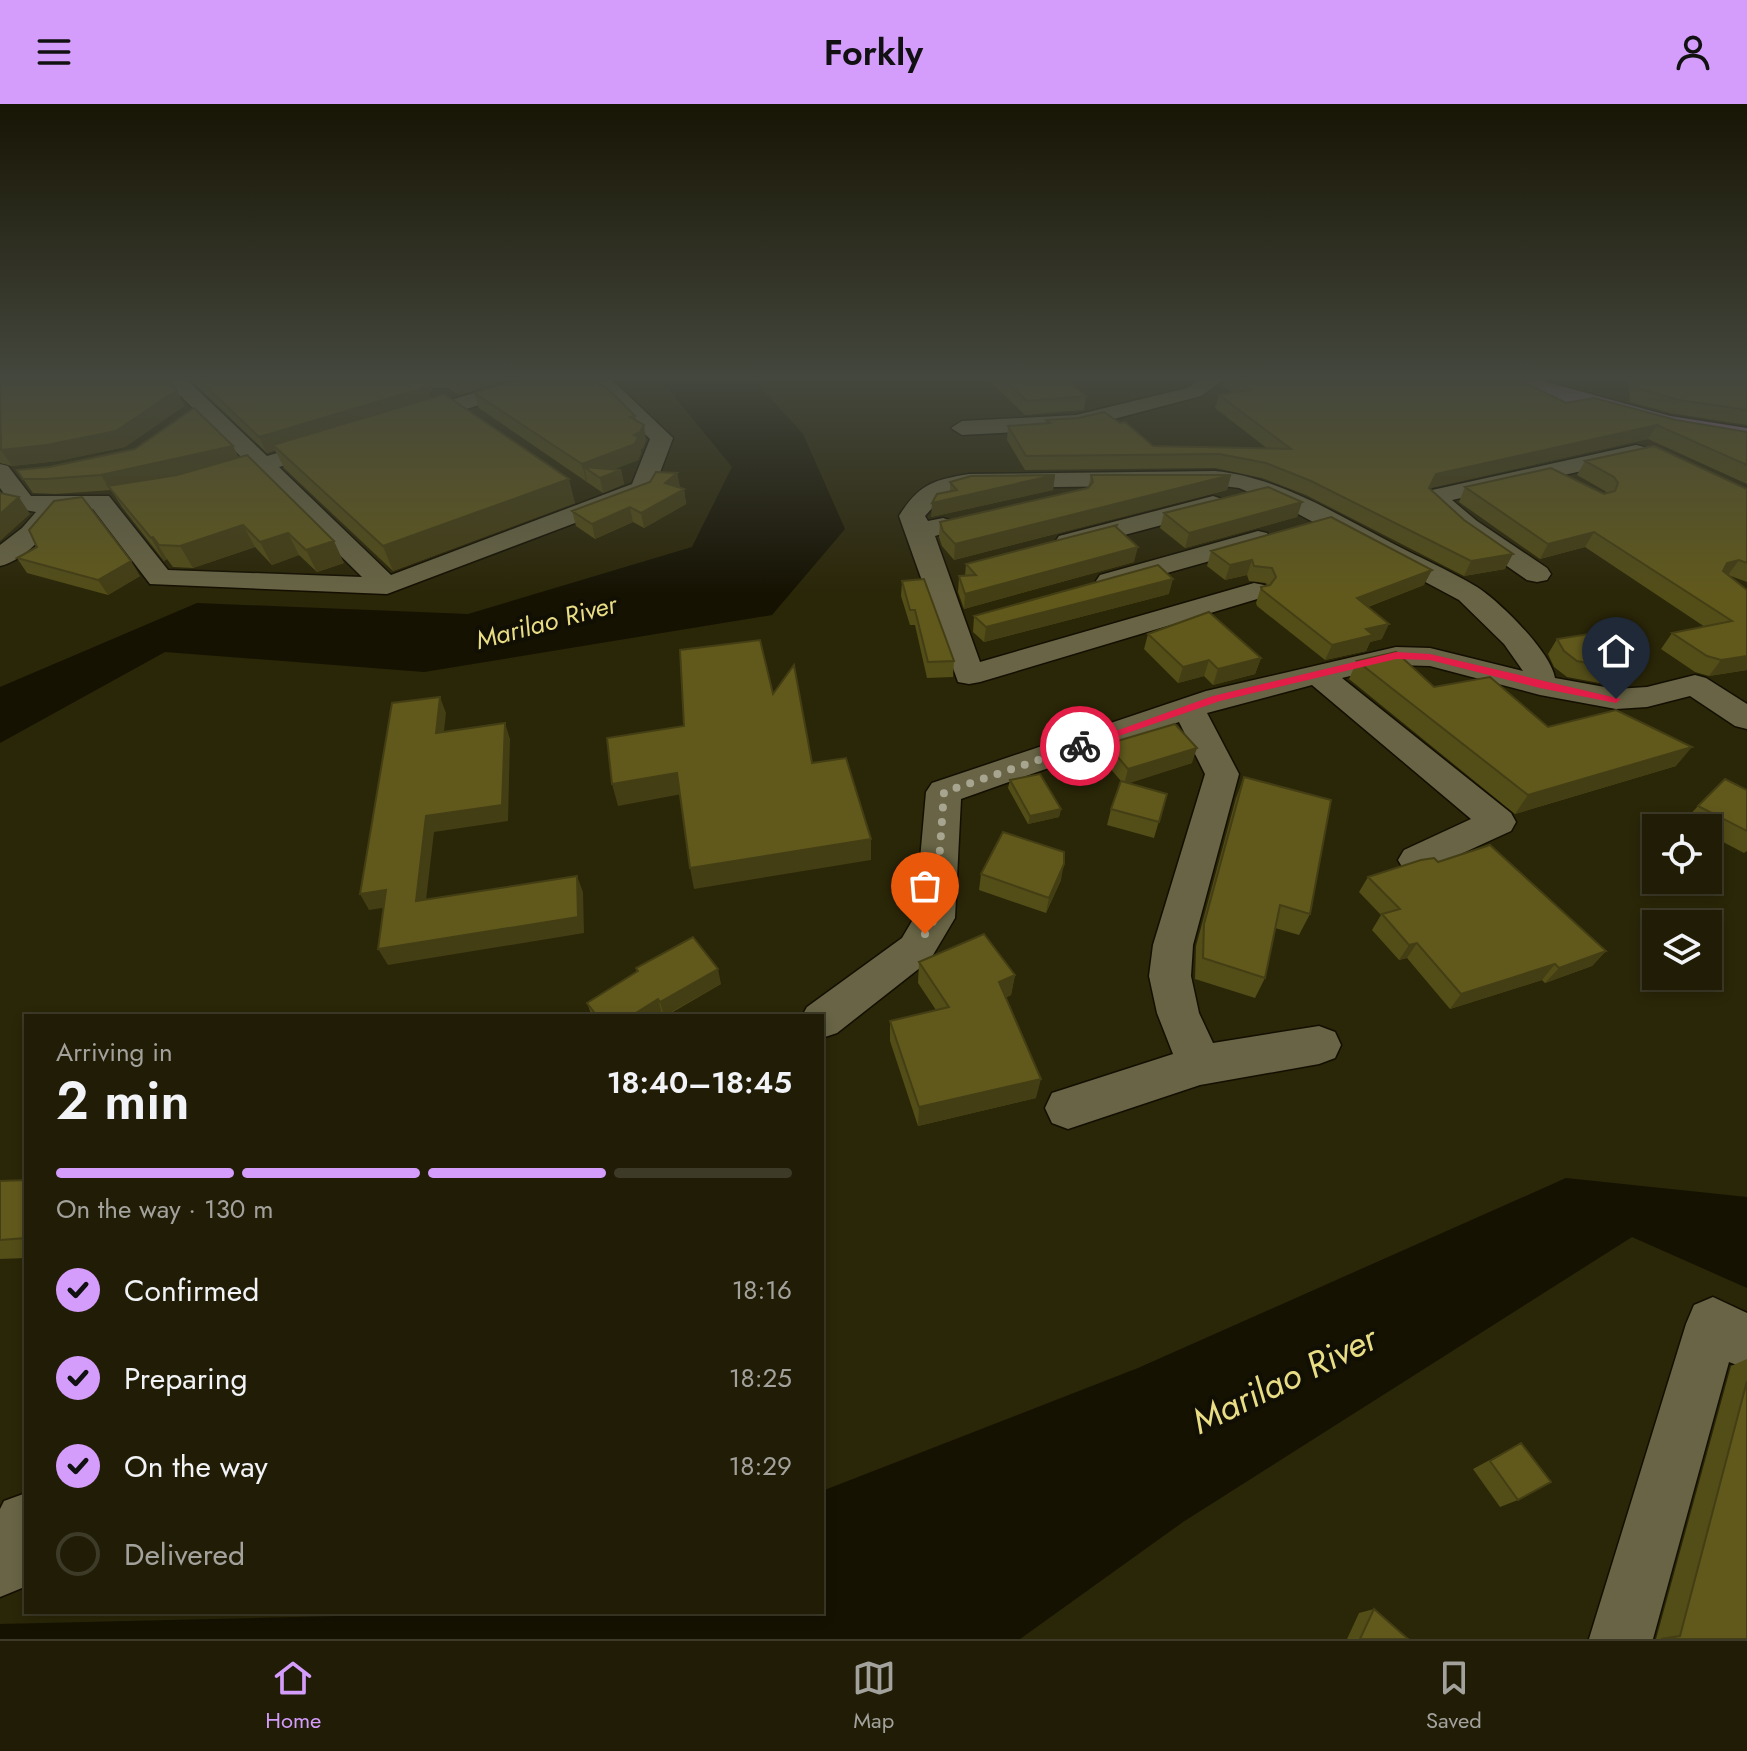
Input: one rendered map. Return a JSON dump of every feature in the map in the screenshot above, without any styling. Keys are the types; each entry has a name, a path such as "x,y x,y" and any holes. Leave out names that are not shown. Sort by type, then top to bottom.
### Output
{"street":[{"path":"247,451 387,586"},
{"path":"188,487 311,451"},
{"path":"100,501 160,578 387,586 643,489 657,451"},
{"path":"1469,594 1537,574 1468,527 1437,500 1441,495 1545,470 1657,451"},
{"path":"1545,470 1582,492"},
{"path":"2,474 32,474"},
{"path":"2,474 23,503 54,506 130,496"},
{"path":"1025,507 1145,478"},
{"path":"1254,591 969,675 937,575 912,516 920,502 935,487 969,481 1215,478 1244,481 1329,520 1469,594 1531,657 1538,667 1540,685"},
{"path":"576,490 600,505"},
{"path":"1038,550 1266,490"},
{"path":"0,558 31,534 54,506"},
{"path":"1088,587 1329,520"},
{"path":"920,531 965,521"},
{"path":"937,575 966,568"},
{"path":"953,625 983,617"},
{"path":"824,1018 916,949 935,918 944,792 1188,708 1316,673 1396,656 1430,657 1540,685 1616,699 1647,697 1695,685 1747,719"},
{"path":"1316,673 1498,822 1417,860"},
{"path":"1188,708 1222,774 1173,945 1170,976 1178,1013 1200,1065"},
{"path":"1068,1108 1200,1065 1319,1045"},
{"path":"1621,1639 1713,1324 1747,1342"},
{"path":"0,1566 24,1526"}],"water":[{"name":"Marilao River","path":"719,451 810,451 845,529 772,615 424,672 165,652 0,743 0,687 197,603 468,614 692,547 732,467"},
{"name":"Marilao River","path":"1566,1178 1747,1197 1747,1288 1632,1237 1183,1522 1020,1639 0,1639 0,1624 425,1614 824,1614 824,1490 1138,1368"}],"building":[{"path":"127,451 212,451 101,475 23,479 17,470 49,467"},
{"path":"279,451 527,451 569,479 383,546"},
{"path":"562,451 617,451 582,464"},
{"path":"1023,451 1541,451 1436,474 1429,488 1464,520 1513,554 1471,561 1311,481 1266,463 1219,454 1026,456"},
{"path":"1633,451 1664,451 1747,489 1747,563 1739,560 1727,563 1723,571 1747,590 1747,656 1721,660 1707,656 1672,633 1732,621 1594,532 1548,544 1465,487 1551,468 1604,494 1615,491 1618,483 1614,477 1585,461"},
{"path":"1715,451 1747,451 1747,465"},
{"path":"247,455 334,541 306,550 288,533 260,542 243,525 180,546 159,545 108,486 177,475"},
{"path":"584,467 621,470 600,478"},
{"path":"656,472 677,473 665,483 684,489 641,513 630,507 592,524 572,511 650,482"},
{"path":"1055,475 932,503 937,494 957,490 950,482 971,476"},
{"path":"1091,475 1231,475 955,544 943,531 940,522 1088,488 1093,482"},
{"path":"1268,487 1302,502 1189,533 1164,513"},
{"path":"0,493 19,497 0,514"},
{"path":"82,497 131,561 98,580 17,558 37,547 29,530 54,501"},
{"path":"1331,517 1432,570 1357,598 1389,624 1366,629 1373,635 1332,645 1262,590 1261,587 1270,585 1276,577 1272,568 1254,566 1252,560 1230,565 1211,551"},
{"path":"1117,525 1138,547 965,594 959,576 976,575 966,564"},
{"path":"1158,565 1173,579 986,627 974,616"},
{"path":"924,579 954,661 928,662 915,610 910,610 902,581"},
{"path":"1209,612 1261,658 1218,669 1209,660 1183,667 1148,634"},
{"path":"1589,634 1594,638 1613,635 1646,661 1610,667 1577,661 1564,651 1557,639"},
{"path":"760,640 773,694 794,665 812,763 846,758 871,839 690,868 677,773 612,784 607,738 684,726 680,650"},
{"path":"1396,652 1434,687 1490,677 1548,727 1616,710 1692,747 1528,795 1357,661"},
{"path":"440,697 436,733 505,723 502,805 426,816 416,901 577,876 578,917 378,949 386,890 360,894 392,703"},
{"path":"1175,724 1197,748 1128,769 1107,744"},
{"path":"1040,774 1061,809 1030,816 1010,780"},
{"path":"1244,777 1331,800 1310,914 1280,905 1265,978 1203,958 1204,924"},
{"path":"1725,779 1747,790 1747,831 1722,818 1722,814 1714,814 1698,806"},
{"path":"1121,781 1167,794 1159,822 1111,809"},
{"path":"1003,832 1064,852 1064,864 1049,898 981,874"},
{"path":"1490,845 1606,951 1559,968 1555,964 1461,994 1417,943 1409,945 1382,914 1400,909 1368,877 1421,860 1434,858 1438,862"},
{"path":"984,934 1015,975 999,982 1041,1079 919,1107 890,1021 949,1007 919,962"},
{"path":"693,937 718,969 634,1014 595,1014 587,1003 638,971 636,968"},
{"path":"24,1180 24,1238 0,1240 0,1181"},
{"path":"1747,1381 1747,1639 1661,1639 1680,1636"},
{"path":"1521,1443 1551,1482 1518,1500 1490,1461"},
{"path":"1374,1609 1408,1639 1360,1639"}],"way so far":[{"path":"925,934 935,918 944,792 1080,746"}],"route":[{"path":"1080,746 1217,698 1351,664 1396,656 1430,657 1575,693 1616,699"}]}
